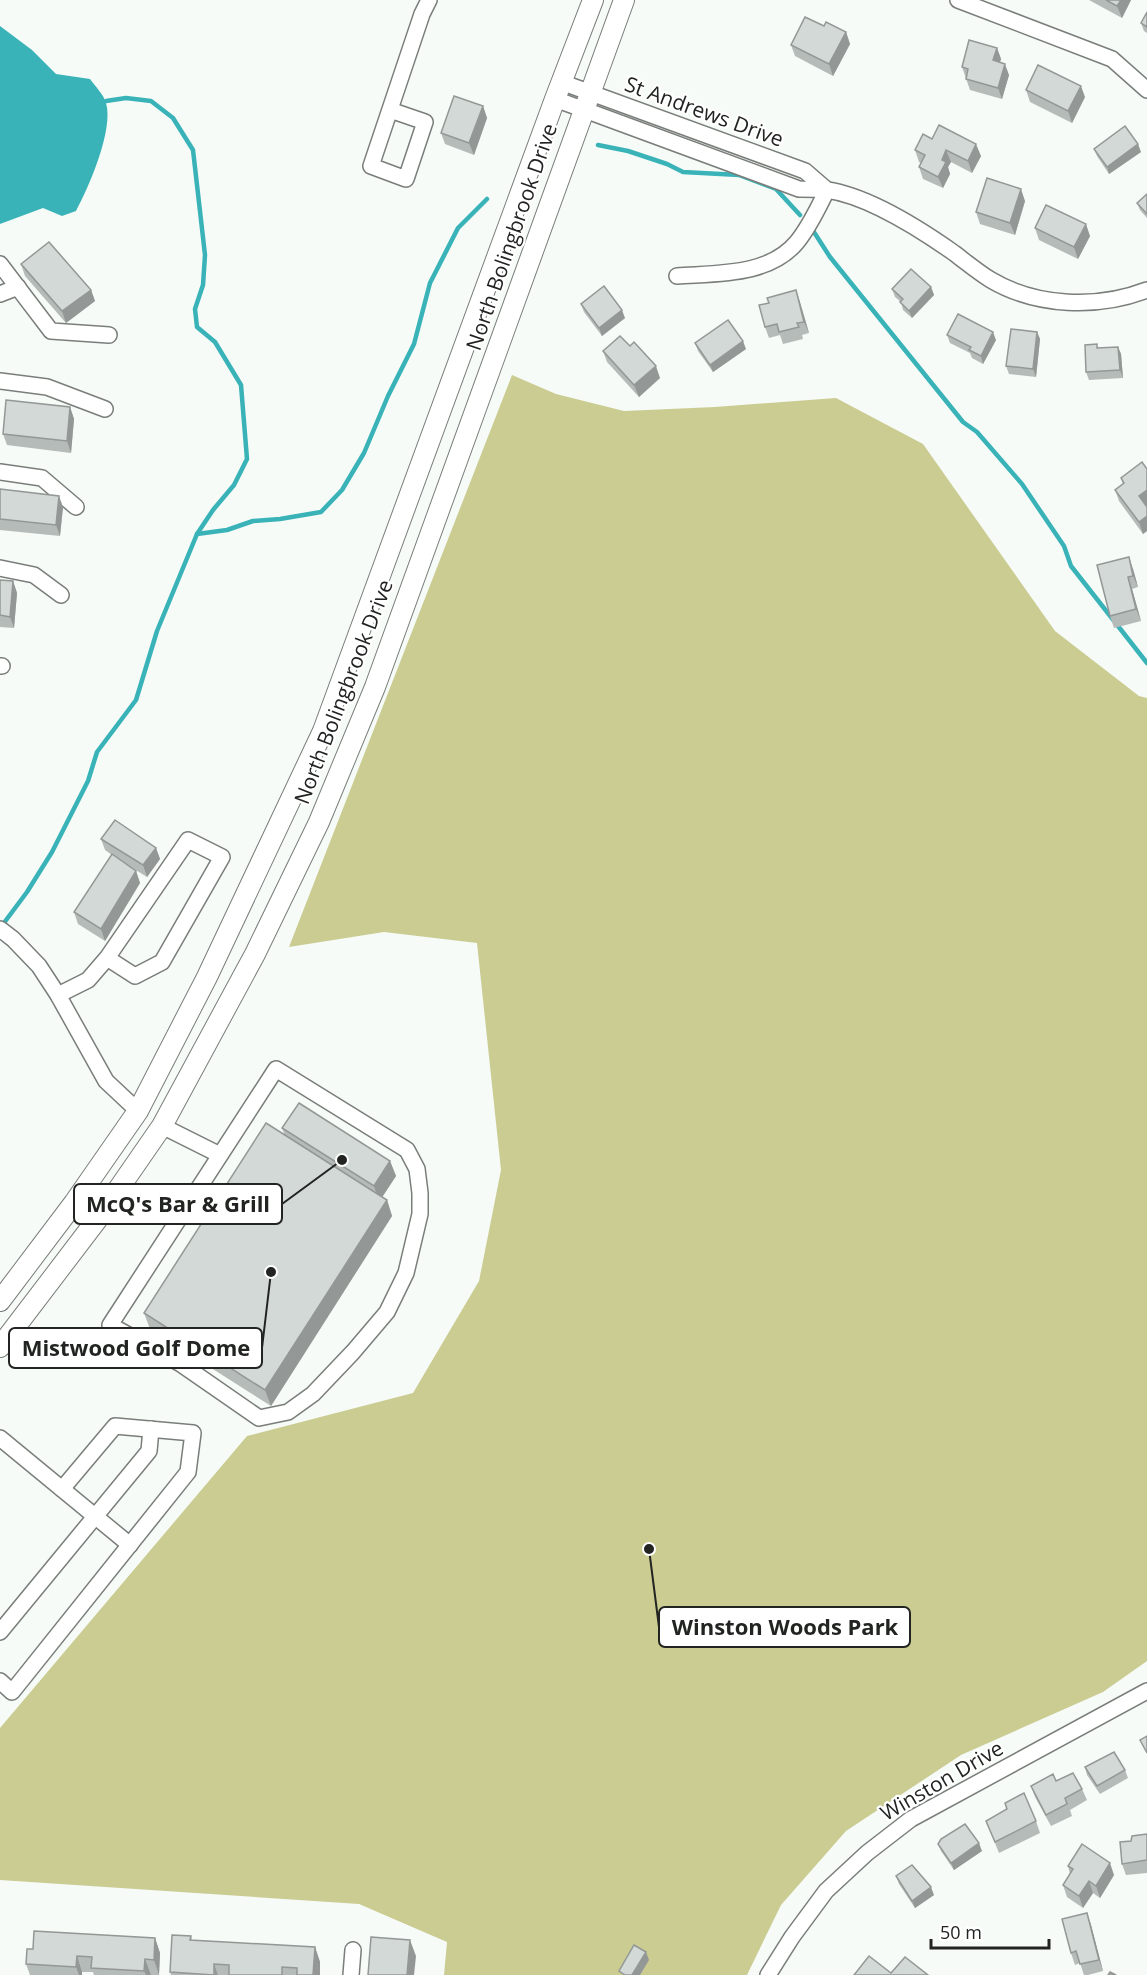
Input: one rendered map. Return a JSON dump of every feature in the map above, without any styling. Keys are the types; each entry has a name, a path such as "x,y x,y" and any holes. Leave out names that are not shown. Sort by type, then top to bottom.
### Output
{"main road":[{"name":"North Bolingbrook Drive","path":"0,1301 74,1203 138,1111 207,977 323,731 593,0"},
{"name":"North Bolingbrook Drive","path":"0,1347 99,1217 162,1126 255,954 319,822 375,687 624,0"}],"street":[{"path":"390,110 424,122 406,179 371,166 422,14 429,0"},
{"path":"958,0 1112,59 1147,90"},
{"name":"St Andrews Drive","path":"558,90 799,189 827,190 857,199 902,220 950,250 990,280 1010,290 1076,303 1098,302 1147,290"},
{"path":"677,276 730,272 771,262 796,244 827,190"},
{"path":"0,264 51,331 109,335"},
{"path":"0,294 18,287"},
{"path":"0,381 47,387 105,409"},
{"path":"0,472 42,478 76,507"},
{"path":"0,568 34,575 61,596"},
{"path":"58,995 88,980 107,958 188,840 222,857 162,962 135,976 107,958"},
{"path":"0,929 39,966 58,995 106,1081 138,1111"},
{"path":"276,1069 407,1150 417,1169 420,1214 406,1273 387,1312 313,1394 288,1412 259,1418 181,1365 110,1325 220,1155 276,1069"},
{"path":"162,1126 220,1155"},
{"path":"0,1681 12,1692 188,1472 193,1433 115,1426 62,1489"},
{"path":"0,1632 149,1451 151,1429"},
{"path":"0,1438 130,1545"},
{"name":"Winston Drive","path":"768,1975 792,1936 826,1891 867,1853 911,1819 1147,1691"},
{"path":"351,1975 353,1950"}],"green space":[{"path":"512,375 556,394 624,411 836,398 923,444 1055,631 1139,696 1147,698 1147,1661 1103,1692 961,1755 846,1831 781,1905 747,1975 444,1975 447,1942 359,1904 0,1880 0,1728 247,1436 413,1393 479,1281 501,1170 477,943 384,932 289,947"}],"water":[{"path":"0,26 32,50 56,74 90,79 105,100 108,114 107,127 99,158 76,211 62,216 43,208 0,224"}],"building":[{"path":"1106,0 1121,0 1117,6"},
{"path":"1147,12 1147,27 1141,23"},
{"path":"805,17 824,26 826,22 846,32 829,64 791,45"},
{"path":"969,40 997,48 993,60 1005,64 998,88 966,79 968,69 962,67"},
{"path":"1038,65 1081,86 1068,111 1026,90"},
{"path":"454,96 483,106 469,143 441,133"},
{"path":"939,125 976,144 968,161 946,150 942,160 946,162 938,177 919,167 925,155 915,150 923,134 932,139"},
{"path":"1125,126 1138,144 1107,167 1094,149"},
{"path":"987,178 1021,189 1010,223 976,212"},
{"path":"1147,194 1147,214 1137,203"},
{"path":"1046,205 1086,224 1074,247 1035,228"},
{"path":"49,242 91,290 62,311 21,264"},
{"path":"911,269 931,287 909,311 900,302 903,299 892,289"},
{"path":"604,286 622,310 599,328 581,304"},
{"path":"796,290 804,322 797,323 799,327 779,332 777,324 765,327 759,305 769,303 767,298"},
{"path":"958,314 993,332 981,356 969,350 971,347 947,335"},
{"path":"728,320 743,341 710,365 695,343"},
{"path":"1011,329 1037,332 1033,369 1006,366"},
{"path":"620,336 630,346 634,342 656,366 634,385 603,351"},
{"path":"1097,344 1097,348 1118,347 1120,370 1086,372 1085,345"},
{"path":"6,400 70,407 67,441 3,434"},
{"path":"1142,462 1147,469 1147,490 1139,496 1147,507 1147,516 1139,522 1115,490 1124,483 1121,478"},
{"path":"0,489 59,496 56,525 0,519"},
{"path":"1129,557 1133,576 1128,577 1136,609 1110,616 1097,565"},
{"path":"0,580 13,581 10,617 0,615"},
{"path":"115,820 156,848 143,865 101,839"},
{"path":"112,854 136,871 101,929 74,912"},
{"path":"299,1103 390,1161 374,1186 282,1128"},
{"path":"266,1123 387,1200 265,1390 144,1313"},
{"path":"1147,1736 1147,1753 1140,1740"},
{"path":"1114,1752 1125,1770 1097,1786 1085,1767"},
{"path":"1073,1773 1082,1789 1065,1798 1067,1804 1046,1815 1031,1786 1053,1774 1056,1781"},
{"path":"1024,1793 1036,1821 995,1842 986,1821 1007,1809 1005,1803"},
{"path":"965,1824 979,1843 951,1863 938,1844 941,1839"},
{"path":"1147,1834 1147,1860 1122,1864 1120,1842 1131,1841 1132,1836"},
{"path":"1082,1844 1110,1863 1096,1886 1089,1881 1079,1896 1063,1885 1073,1869 1068,1866"},
{"path":"912,1865 931,1887 912,1901 896,1876"},
{"path":"1087,1913 1099,1960 1080,1964 1076,1951 1071,1953 1062,1919"},
{"path":"34,1931 155,1938 154,1960 145,1959 144,1971 91,1968 92,1957 77,1956 76,1967 26,1964 27,1949 33,1949"},
{"path":"172,1935 191,1936 190,1940 315,1947 313,1975 297,1975 297,1968 282,1967 282,1975 229,1975 229,1965 214,1964 214,1975 170,1972"},
{"path":"371,1937 410,1940 407,1975 368,1975"},
{"path":"634,1945 646,1952 632,1975 625,1975 619,1971"},
{"path":"869,1956 891,1973 905,1957 928,1975 854,1975"}],"waterway":[{"path":"1,927 27,892 52,852 88,781 97,752 136,700 157,631 197,534 234,485 247,459 241,385 215,342 197,327 195,309 203,285 205,255 193,150 173,118 151,101 126,98 106,101"},
{"path":"598,145 628,151 683,172 739,175 776,189 800,215"},
{"path":"197,534 227,530 253,521 321,512 342,490 364,453 388,396 414,344 430,283 458,228 487,199"},
{"path":"812,229 830,257 963,422 977,432 1022,484 1064,546 1071,566 1147,663"}],"place":[{"name":"McQ's Bar & Grill","path":"342,1160"},
{"name":"Mistwood Golf Dome","path":"271,1272"},
{"name":"Winston Woods Park","path":"649,1549"}]}
